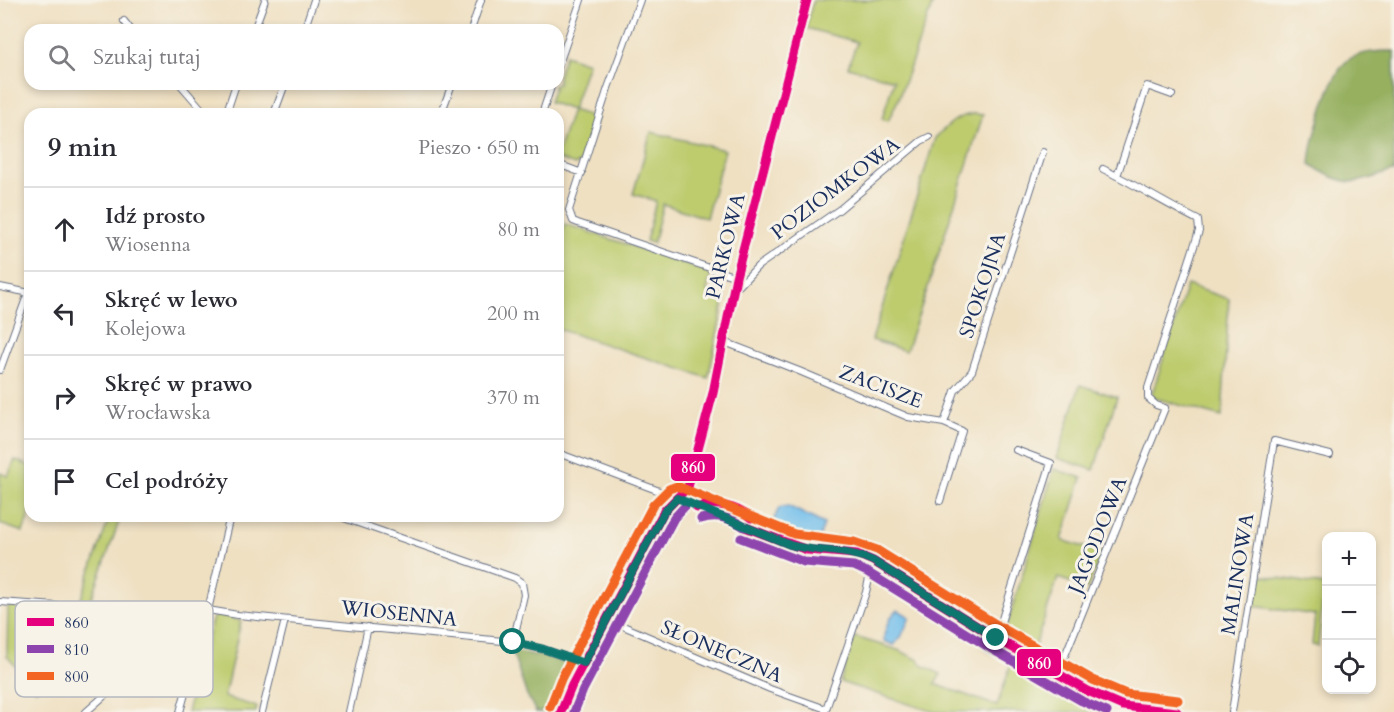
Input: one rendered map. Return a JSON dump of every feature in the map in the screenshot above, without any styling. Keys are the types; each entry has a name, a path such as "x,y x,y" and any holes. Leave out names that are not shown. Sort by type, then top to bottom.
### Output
{"street":[{"path":"256,24 265,0"},
{"path":"306,24 314,0"},
{"path":"473,24 481,0"},
{"path":"564,50 581,0"},
{"path":"640,0 608,88 569,210 573,221 735,282"},
{"name":"PARKOWA","path":"561,712 584,663 664,512 688,488 713,393 735,282 807,0"},
{"path":"1103,169 1117,176 1147,86 1172,95"},
{"path":"185,90 199,108"},
{"path":"228,108 234,90"},
{"path":"276,108 283,90"},
{"path":"443,108 450,90"},
{"path":"544,108 550,90"},
{"name":"POZIOMKOWA","path":"735,282 738,287 758,266 840,209 921,141 929,137"},
{"name":"SPOKOJNA","path":"944,423 955,390 972,371 1042,152"},
{"path":"564,166 582,173"},
{"name":"JAGODOWA","path":"1058,674 1165,408 1156,405 1148,398 1148,388 1199,231 1198,220 1117,176"},
{"path":"0,287 24,292"},
{"path":"0,370 24,306"},
{"name":"ZACISZE","path":"722,341 799,370 909,417 944,423 962,430 940,501"},
{"name":"MALINOWA","path":"1232,712 1274,441 1330,455"},
{"path":"996,638 1051,463 1016,450"},
{"path":"564,455 677,498 790,545 807,550 857,554 873,561 996,638 1111,702 1136,708 1176,712"},
{"path":"210,601 229,522"},
{"path":"355,522 515,578 522,583 524,595 513,642"},
{"path":"825,711 866,592 873,561"},
{"path":"0,602 15,603"},
{"name":"WIOSENNA","path":"213,611 513,642 584,663"},
{"name":"SŁONECZNA","path":"607,619 825,711"},
{"path":"262,712 285,620"},
{"path":"349,712 368,627"},
{"path":"86,712 104,697"},
{"path":"180,712 184,697"}],"green space":[{"path":"813,0 934,0 898,100 888,121 882,119 894,80 848,67 857,42 806,28"},
{"path":"1394,51 1394,173 1393,171 1354,182 1334,178 1310,165 1314,141 1328,93 1341,67 1348,60 1365,53"},
{"path":"565,55 588,63 572,110 549,102 553,90 564,90"},
{"path":"572,110 596,118 581,162 575,165 564,161 564,133"},
{"path":"973,114 983,115 906,351 872,340 935,138 957,119"},
{"path":"651,132 725,150 706,218 663,204 653,243 646,241 656,201 633,194"},
{"path":"565,224 711,272 707,291 725,297 708,378 564,331"},
{"path":"1187,285 1229,299 1222,417 1151,397"},
{"path":"1080,385 1117,397 1094,470 1057,458"},
{"path":"15,460 24,464 24,522 26,522 23,532 0,524 0,473 8,476"},
{"path":"1054,469 1082,478 1062,540 1102,553 1087,588 1058,578 1033,652 1004,636"},
{"path":"108,522 119,522 92,601 80,601"},
{"path":"1259,575 1322,585 1318,646 1312,645 1315,615 1254,606"},
{"path":"8,605 15,605 15,665 7,656"},
{"path":"216,614 241,621 224,697 257,707 256,712 187,712 191,697 213,697 213,618"},
{"path":"855,637 898,650 919,660 922,665 941,674 935,684 997,706 1011,658 1018,658 1106,708 1105,712 934,712 840,682"},
{"path":"512,651 548,657 572,666 551,712 536,712 526,693"}],"water":[{"path":"788,506 824,524 819,539 813,541 770,528 779,508"},
{"path":"898,610 910,617 901,637 894,645 884,641 884,637 890,620"}],"transit line":[{"name":"860","path":"561,712 572,685 664,511 688,487 713,393 736,277 807,0"},
{"name":"800","path":"550,707 561,679 653,505 669,489 677,486 794,534 854,542 877,550 1002,628 1093,680 1126,694 1178,700"},
{"name":"860","path":"697,508 711,505 725,506 739,510 751,518"},
{"name":"810","path":"574,712 583,690 674,518 685,506"},
{"name":"810","path":"701,519 724,518 744,527"},
{"name":"860","path":"745,527 807,550 857,554 873,561 996,638 1088,691 1123,706 1177,712"},
{"name":"810","path":"741,538 804,562 854,566 867,572 990,648 1082,701 1107,712"}],"route":[{"path":"513,642 584,663 666,508 677,498 790,545 807,550 843,551 873,561 996,638"}]}
